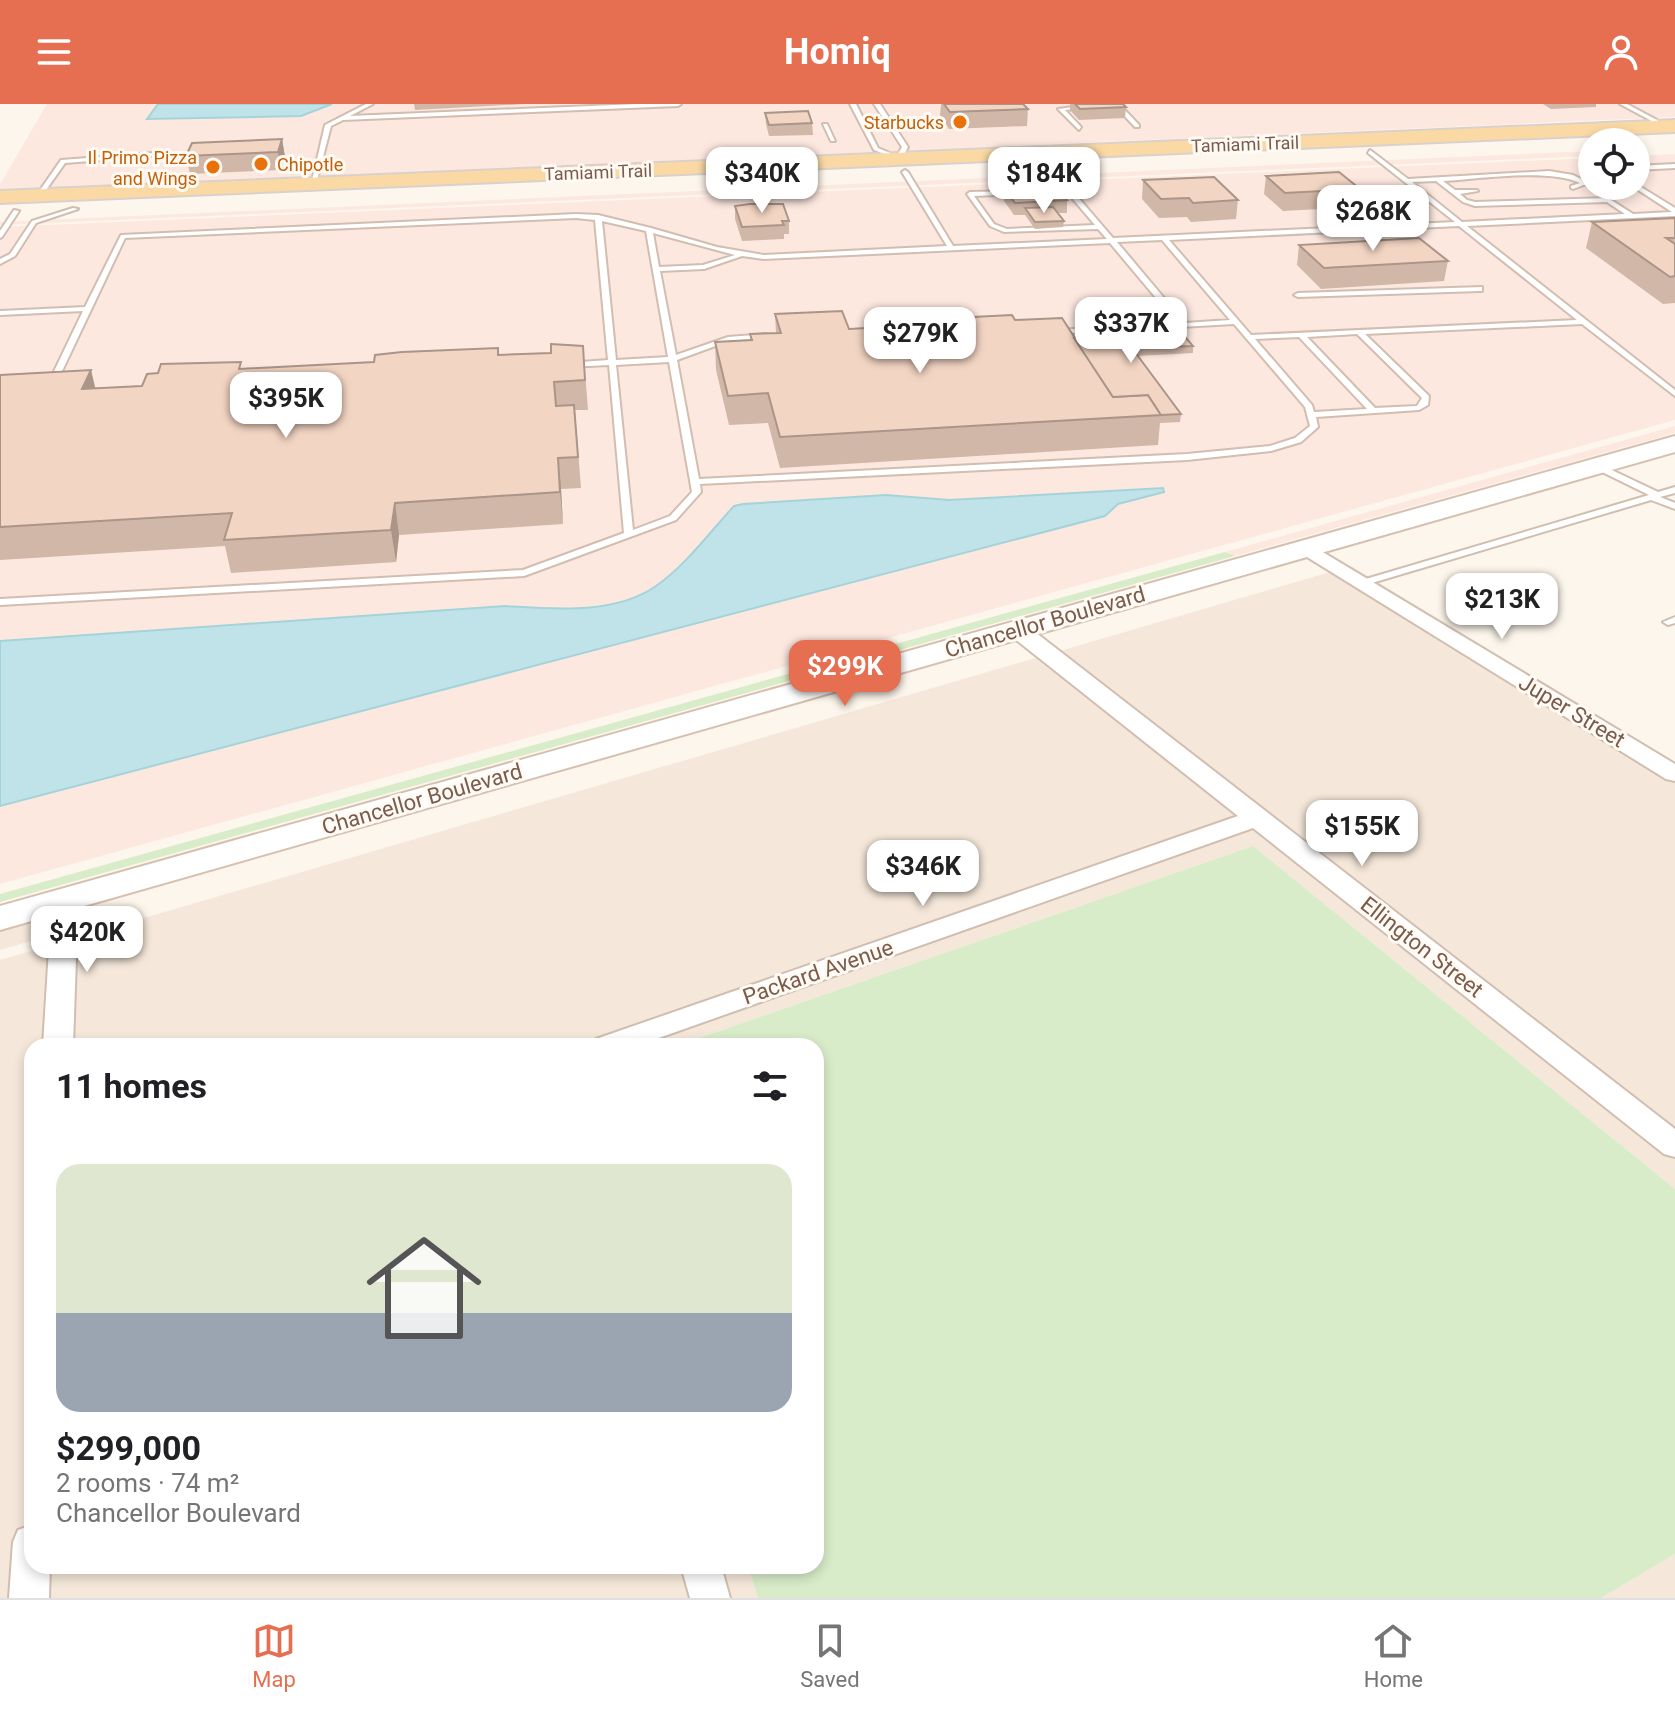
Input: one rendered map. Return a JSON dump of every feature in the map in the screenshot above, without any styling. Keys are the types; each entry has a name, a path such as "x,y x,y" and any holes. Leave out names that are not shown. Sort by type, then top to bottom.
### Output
{"main road":[{"name":"Tamiami Trail","path":"4,206 75,209 1672,130"},
{"name":"Tamiami Trail","path":"1650,133 1672,130"},
{"path":"1294,156 1341,150 1648,137 1672,130"},
{"name":"Tamiami Trail","path":"4,206 39,196 523,175 1294,156 1578,143"},
{"path":"4,206 421,186 523,175"}],"street":[{"name":"Chancellor Boulevard","path":"0,918 1675,444"},
{"name":"Juper Street","path":"1306,548 1675,774"},
{"name":"Ellington Street","path":"1018,630 1675,1146"},
{"name":"Packard Avenue","path":"629,1038 1257,818"},
{"path":"58,1038 65,900"},
{"path":"29,1598 30,1574"},
{"path":"703,1574 710,1598"}],"lane":[{"path":"313,184 328,125 370,104"},
{"path":"344,118 678,104"},
{"path":"853,104 876,149 902,166 951,248"},
{"path":"877,104 905,147 902,166"},
{"path":"1623,104 1672,130"},
{"path":"1109,105 1119,107 1137,126"},
{"path":"1079,128 1061,109 1095,106"},
{"path":"823,121 833,140"},
{"path":"1370,152 1675,394 1669,397 1675,403"},
{"path":"39,196 63,161 153,155"},
{"path":"1650,167 1675,166"},
{"path":"1405,181 1549,173 1571,176 1586,183 1573,187"},
{"path":"1437,179 1465,201 1483,206 1608,200 1632,216"},
{"path":"1040,191 1068,189 1183,325"},
{"path":"1026,191 970,194 992,225 1006,231 1101,227"},
{"path":"1453,192 1475,191"},
{"path":"1650,196 1675,212"},
{"path":"0,236 4,206"},
{"path":"0,262 13,255 34,222 75,209"},
{"path":"63,393 48,394 123,236 598,217 742,255 764,257 1675,212"},
{"path":"598,217 629,534"},
{"path":"0,602 524,573 673,518 697,492 649,229"},
{"path":"1006,231 1016,245"},
{"path":"695,482 1187,457 1271,448 1298,440 1314,427 1309,407 1164,238"},
{"path":"656,269 704,267 742,255"},
{"path":"1298,295 1479,289"},
{"path":"0,313 88,309"},
{"path":"1044,332 1236,322"},
{"path":"1250,337 1583,322"},
{"path":"1311,415 1419,408 1425,403 1426,398 1359,332"},
{"path":"1301,335 1373,411"},
{"path":"562,365 673,359 728,339 774,336"},
{"path":"1597,466 1675,506"},
{"path":"1362,583 1675,490"}],"shaded area":[{"path":"47,104 158,104 148,119 301,116 332,104 1675,104 1675,117 0,190 0,184"},
{"path":"1578,152 1578,157 0,225 0,222"},
{"path":"1675,154 1675,420 0,884 0,227 1578,159 1578,200 1650,200 1650,155"},
{"path":"1675,426 1675,433 1235,556 1225,552"},
{"path":"1351,566 1675,762 1675,1189 1253,846 699,1038 24,1038 24,1574 750,1574 758,1598 0,1598 0,960"},
{"path":"46,916 45,937 0,950 0,929"},
{"path":"1675,1554 1675,1598 1601,1598"}],"green space":[{"path":"1225,552 1235,556 0,902 0,894"},
{"path":"1253,846 1675,1189 1675,1554 1601,1598 758,1598 750,1574 824,1574 824,1038 699,1038"}],"water":[{"path":"158,104 332,104 301,116 147,119"},
{"path":"1163,488 1164,492 1118,504 1105,516 0,806 0,641 505,606 563,609 603,606 640,595 667,578 734,506 743,504 886,495 949,500"}],"building":[{"path":"944,104 1023,104 1028,109 950,112"},
{"path":"1075,104 1123,104 1126,107 1080,109"},
{"path":"808,111 812,123 769,125 765,113"},
{"path":"282,139 278,152 186,156 192,143"},
{"path":"1339,172 1360,189 1285,193 1266,176"},
{"path":"1214,177 1238,200 1193,203 1189,198 1161,199 1143,180"},
{"path":"1055,186 1067,200 1015,203 1004,188"},
{"path":"783,204 789,221 782,221 784,225 742,227 735,206"},
{"path":"1053,207 1064,221 1035,222 1025,208"},
{"path":"1675,218 1675,238 1666,238 1675,244 1675,276 1670,277 1592,222"},
{"path":"1419,238 1448,261 1324,268 1299,245"},
{"path":"842,311 849,329 937,324 934,319 1012,315 1015,320 1062,318 1113,397 1148,395 1161,415 780,437 768,393 728,396 715,342 752,340 750,334 781,333 775,314"},
{"path":"1181,332 1193,346 1132,348 1181,414 1161,415 1148,395 1113,397 1074,338"},
{"path":"551,344 583,346 585,380 554,382 556,406 574,405 578,457 558,458 560,492 395,503 391,530 224,540 232,513 0,527 0,375 91,370 82,389 142,386 147,374 158,373 161,364 241,362 239,369 374,362 375,355 402,352 498,348 498,355 551,353"}],"place":[{"name":"Starbucks","path":"960,122"},
{"name":"Chipotle","path":"261,164"},
{"name":"Il Primo Pizza and Wings","path":"213,167"}]}
